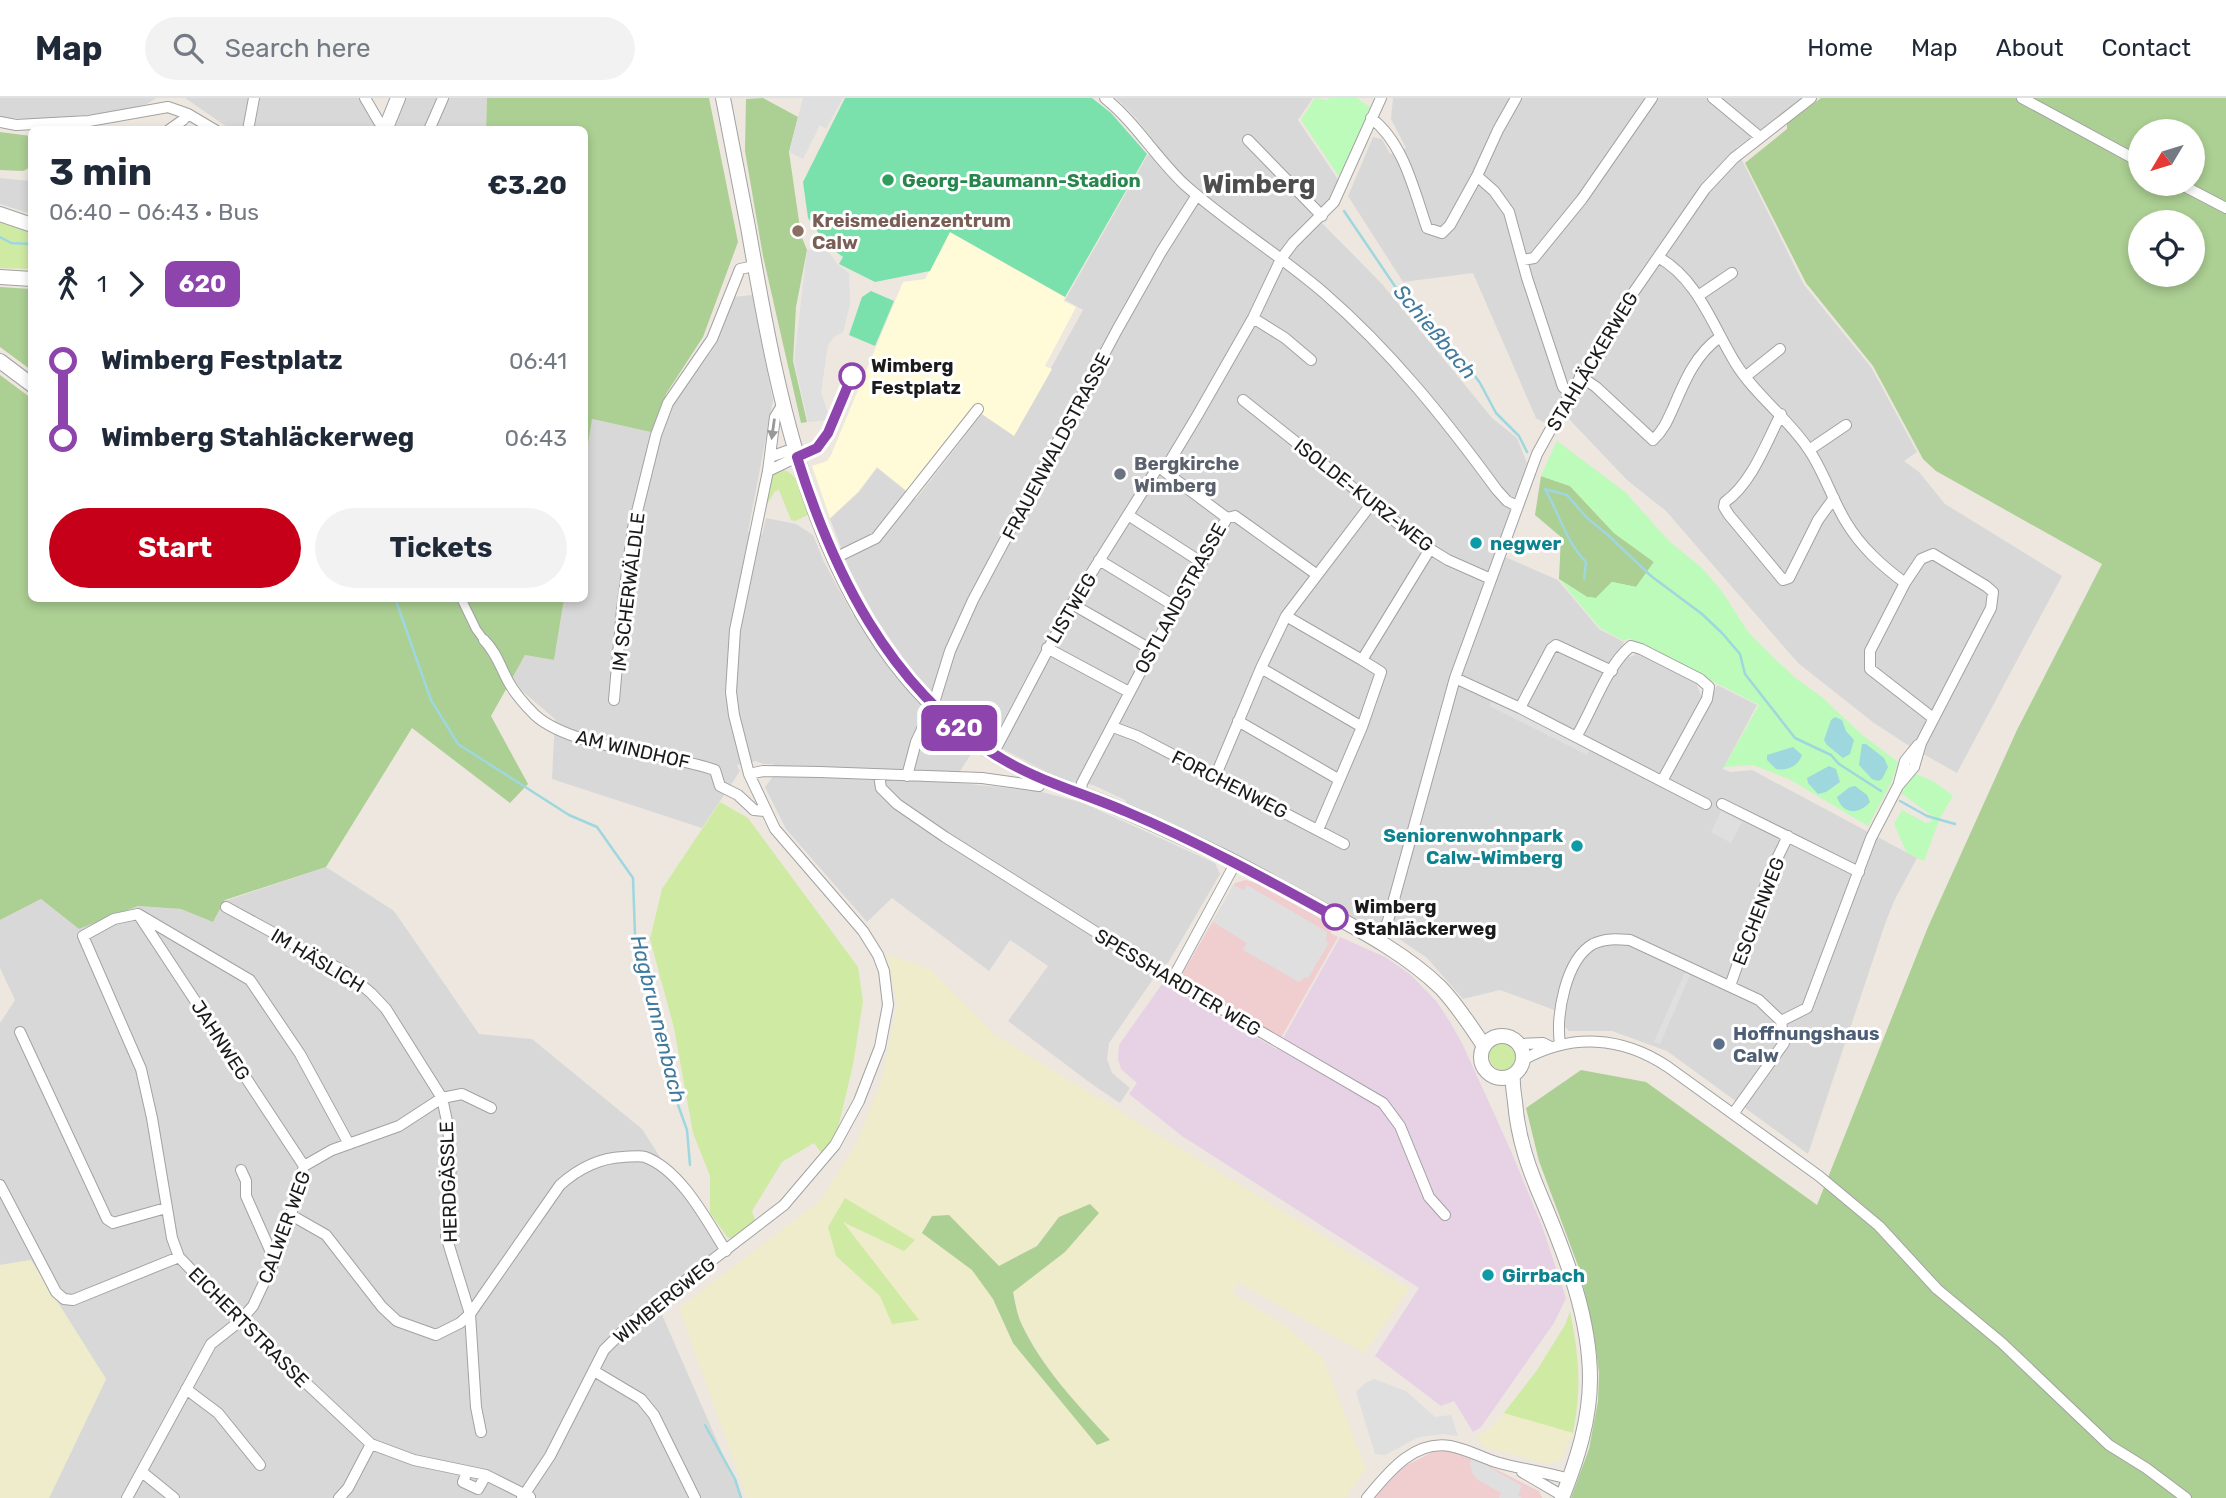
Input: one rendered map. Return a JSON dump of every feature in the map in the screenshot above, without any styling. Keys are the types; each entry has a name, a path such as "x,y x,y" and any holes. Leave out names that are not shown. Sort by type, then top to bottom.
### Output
{"street":[{"path":"249,126 254,98"},
{"path":"365,98 384,126"},
{"path":"387,126 398,98"},
{"path":"431,126 443,98"},
{"path":"723,98 754,266 797,457 813,505 855,600 906,676 933,706 993,754 1042,779 1127,812 1236,862 1379,942 1440,987 1488,1042"},
{"path":"1105,98 1123,114 1182,182 1325,294 1385,352 1419,388 1507,501 1517,506"},
{"name":"OSTLANDSTRASSE","path":"1080,794 1082,783 1129,692 1227,518 1164,471 1253,318 1281,259 1293,243 1334,202 1381,98"},
{"path":"1371,118 1382,127 1408,171 1427,228 1442,233 1450,225 1477,176 1516,98"},
{"path":"1523,260 1534,258 1568,217 1652,98"},
{"path":"1713,98 1760,137"},
{"name":"STAHLÄCKERWEG","path":"1379,942 1388,922 1455,678 1537,454 1580,376 1705,189 1734,158 1811,98"},
{"path":"2022,98 2128,155"},
{"path":"0,122 16,125 89,121 169,102 208,126"},
{"path":"171,126 188,114"},
{"path":"1248,140 1322,216"},
{"path":"1477,176 1494,191 1509,212 1527,278 1563,387 1570,394"},
{"name":"FRAUENWALDSTRASSE","path":"907,776 916,742 933,706 950,651 973,600 1161,252 1197,195"},
{"path":"2203,196 2226,208"},
{"path":"0,214 28,224"},
{"path":"1658,257 1671,265 1698,296 1745,377 1781,414 1810,450 1847,523 1862,545 1878,563 1905,583"},
{"name":"IM SCHERWÄLDLE","path":"614,701 633,528 661,421 668,403 712,339 740,270 754,266"},
{"path":"1698,296 1732,273"},
{"path":"0,277 28,279"},
{"path":"1253,318 1278,333 1311,360"},
{"path":"1580,376 1596,387 1653,440 1662,432 1686,379 1706,347 1720,337"},
{"path":"1745,377 1780,349"},
{"path":"0,360 28,382"},
{"name":"ISOLDE-KURZ-WEG","path":"1243,400 1430,549 1491,579"},
{"name":"AM WINDHOF","path":"783,404 775,417 768,471 740,605 732,657 734,715 749,774 765,811 793,851 878,954 884,971 888,1004"},
{"path":"835,558 876,538 978,409"},
{"path":"1781,414 1746,480 1735,495 1725,502 1724,508 1783,580 1789,578 1818,520 1834,498"},
{"path":"1810,450 1846,425"},
{"path":"769,457 787,451 797,457"},
{"path":"768,471 797,457"},
{"name":"LISTWEG","path":"993,754 1072,604 1158,467"},
{"path":"1215,777 1286,616 1372,503"},
{"path":"1128,515 1201,562"},
{"path":"1227,518 1235,516 1316,574"},
{"path":"1362,660 1430,549"},
{"path":"1781,1021 1807,1009 1871,838 1898,786 1905,761 1921,743 1991,608 1993,592 1933,554 1921,559 1905,583 1870,651 1870,669 1933,718"},
{"path":"1099,560 1176,607"},
{"path":"463,602 484,639"},
{"path":"1072,604 1152,650"},
{"path":"1286,616 1382,669 1362,727 1318,830"},
{"name":"AM WINDHOF","path":"484,639 498,657 516,694 536,716 549,725 584,739 715,769 720,786 738,795 754,810 765,811"},
{"path":"1520,708 1551,649 1556,645 1612,671"},
{"path":"1576,737 1624,651 1631,646 1700,679 1709,687 1707,699 1662,781"},
{"path":"1047,648 1129,692"},
{"path":"1261,668 1362,727"},
{"path":"1455,678 1520,708 1706,804"},
{"path":"1238,721 1338,779"},
{"name":"FORCHENWEG","path":"1113,727 1137,736 1344,844"},
{"path":"749,774 786,771 982,778 1039,786 1042,779"},
{"name":"SPESSHARDTER WEG","path":"879,775 881,788 897,804 1172,980 1383,1103 1400,1126 1429,1197 1445,1216"},
{"path":"1722,804 1858,872"},
{"name":"ESCHENWEG","path":"1730,986 1769,875 1788,836"},
{"path":"1172,980 1236,862"},
{"name":"IM HÄSLICH","path":"226,907 347,973 363,985 386,1009 442,1098"},
{"path":"138,914 250,980 300,1054 349,1143"},
{"name":"EICHERTSTRASSE","path":"138,914 114,919 83,936 141,1069 172,1238 179,1257 240,1321 371,1444 414,1460 467,1472 463,1482 478,1489 486,1475 526,1497"},
{"name":"JAHNWEG","path":"138,914 304,1166"},
{"path":"1554,1045 1563,995 1574,965 1591,945 1609,939 1630,940 1759,1000 1781,1021 1784,1043 1733,1114"},
{"name":"WIMBERGWEG","path":"526,1497 604,1350 620,1332 784,1205 835,1145 859,1101 876,1058 888,1004"},
{"path":"20,1032 107,1219 113,1223 166,1208"},
{"path":"1497,1078 1513,1075 1523,1060 1523,1051 1509,1037 1488,1042 1481,1052 1482,1065 1497,1078 1516,1123 1528,1167 1568,1263 1585,1327 1590,1378 1587,1415 1563,1497 1517,1468"},
{"path":"1518,1044 1554,1045 1586,1041 1608,1043 1650,1055 1819,1176 1878,1226 1937,1289 2002,1343 2109,1445 2186,1498"},
{"path":"1523,1060 1554,1045"},
{"path":"1513,1075 1516,1123"},
{"path":"442,1098 462,1094 491,1108"},
{"name":"CALWER WEG","path":"127,1498 211,1344 240,1321 253,1306 276,1257 304,1166 332,1150 399,1126 442,1098"},
{"name":"HERDGÄSSLE","path":"442,1098 449,1125 451,1166 446,1236 470,1314 476,1407 481,1432"},
{"path":"291,1215 326,1235 368,1291 397,1321 436,1335 460,1323 470,1314 560,1185 576,1171 607,1157 644,1157 668,1172 689,1193 726,1251"},
{"path":"241,1170 246,1181 246,1196 270,1250 276,1257"},
{"path":"0,1185 56,1292 64,1299 73,1300 179,1257"},
{"path":"594,1371 642,1399 653,1415 695,1498"},
{"path":"186,1389 218,1413 260,1465"},
{"path":"339,1498 348,1488 371,1444"},
{"path":"1367,1498 1404,1458 1423,1449 1448,1446 1517,1468 1569,1479"},
{"path":"142,1472 174,1498"}],"shaded area":[{"path":"0,98 156,98 147,104 120,111 28,119 0,117"},
{"path":"185,98 362,98 377,124 377,126 226,126"},
{"path":"405,98 487,98 486,126 394,126"},
{"path":"803,98 843,98 826,129 820,125 803,159 789,152"},
{"path":"1116,98 1313,98 1298,120 1339,181 1331,198 1315,216 1382,284 1492,418 1517,438 1527,463 1496,553 1558,580 1599,629 1624,642 1618,655 1625,659 1639,653 1695,680 1702,698 1710,701 1717,685 1757,705 1723,769 1731,772 1752,770 1917,858 1885,924 1808,1154 1667,1051 1612,1031 1569,1031 1565,1027 1565,1014 1500,990 1463,999 1427,958 1392,934 1361,921 1231,852 1127,804 1125,800 1093,785 1063,780 993,744 919,681 875,617 850,571 830,519 859,492 877,468 916,499 982,414 1014,435 1083,310 1065,300 1147,156 1158,146"},
{"path":"1393,98 1803,98 1736,148 1804,285 1871,367 1917,452 1904,461 1919,472 1945,504 2062,576 1957,773 1874,723 1798,663 1666,511 1627,480 1568,418 1570,413 1556,404 1545,423 1536,418 1473,273 1403,282 1348,196 1373,137 1382,139 1390,154 1406,148 1391,119"},
{"path":"0,178 28,181 28,213 0,204"},
{"path":"950,232 1065,297 1064,301 1076,307 1045,366 1052,369 1014,436 973,408 908,492 877,467 858,492 830,518 812,466 827,461 831,455 903,282 925,279"},
{"path":"826,248 838,265 849,273 850,304 843,332 835,336 828,345 821,392 830,420 808,422 794,361 807,250"},
{"path":"752,295 773,400 748,532 762,535 766,518 796,524 813,535 824,562 853,615 856,614 898,676 912,694 975,748 960,771 959,783 1038,791 1083,803 1215,863 1220,874 1168,963 1162,966 1109,1043 1107,1059 1112,1073 1130,1088 1120,1103 1008,1021 1048,966 1010,940 989,971 892,898 867,922 786,829 765,787 772,778 773,764 756,761 737,765 740,771 702,828 552,779 555,719 521,690 512,677 525,655 554,660 564,602 588,602 588,438 591,419 661,434 673,405 716,345 733,297"},
{"path":"1492,700 1590,749 1587,755 1489,706"},
{"path":"1721,811 1742,822 1731,843 1711,832"},
{"path":"326,867 394,911 479,1034 532,1039 642,1129 721,1252 656,1301 742,1498 49,1498 106,1379 31,1260 0,1265 0,1023 15,1000 0,968 0,920 41,899 79,929 138,906 181,909 213,922 225,901"},
{"path":"1246,880 1259,884 1320,918 1332,934 1338,937 1281,1038 1186,984 1181,976 1235,883"},
{"path":"1233,885 1244,890 1247,885 1327,932 1326,940 1329,943 1308,978 1305,977 1299,982 1243,950 1247,943 1213,922"},
{"path":"1340,937 1385,957 1410,974 1437,1002 1450,1022 1511,1151 1542,1226 1566,1298 1554,1323 1481,1427 1473,1432 1454,1401 1441,1406 1375,1356 1419,1288 1182,1136 1129,1094 1137,1083 1121,1069 1118,1059 1119,1045 1162,984 1277,1049"},
{"path":"887,954 930,969 994,1034 1409,1289 1364,1353 1237,1282 1234,1295 1279,1321 1323,1358 1366,1469 1345,1498 747,1498 679,1308 820,1201 856,1144 882,1079 897,1005","holes":["845,1198 914,1240 904,1251 841,1221 918,1320 892,1324 880,1296 836,1256 828,1227","1090,1204 1098,1213 1065,1252 1013,1291 1020,1321 1039,1355 1070,1396 1109,1439 1097,1445 1013,1343 993,1299 972,1270 922,1233 932,1216 949,1215 999,1266 1037,1246 1059,1217"]},
{"path":"1685,972 1690,975 1660,1044 1654,1042"},
{"path":"31,1260 106,1379 49,1498 0,1498 0,1265"},
{"path":"1374,1379 1406,1391 1435,1417 1451,1415 1458,1436 1444,1434 1419,1437 1385,1455 1375,1454 1356,1392"},
{"path":"1504,1413 1573,1433 1561,1460 1548,1464 1485,1447 1476,1437 1490,1428"},
{"path":"1447,1451 1470,1456 1539,1491 1542,1498 1374,1498 1403,1467 1433,1452"},
{"path":"1472,1457 1522,1486 1518,1495 1522,1498 1499,1498 1501,1493 1478,1480 1472,1473"}],"green space":[{"path":"487,98 709,98 738,242 703,337 666,394 651,432 592,419 588,444 588,126 486,126"},
{"path":"763,98 798,117 789,152 801,235 807,250 796,307 793,361 807,422 801,423 763,256 745,151 746,99"},
{"path":"845,98 1092,98 1111,113 1147,154 1065,297 950,232 930,271 875,282 839,264 843,257 827,245 808,218 803,182"},
{"path":"1315,98 1357,98 1370,107 1340,178 1301,120"},
{"path":"1821,98 2226,98 2226,1498 1571,1498 1589,1449 1598,1401 1599,1373 1580,1271 1539,1161 1526,1108 1581,1070 1646,1082 1817,1205 1928,927 2017,730 2102,564 1936,471 1923,459 1873,366 1806,283 1745,163 1787,129 1787,123"},
{"path":"0,132 28,136 28,168 23,171 0,170"},
{"path":"0,222 28,232 28,269 0,268"},
{"path":"0,287 28,289 28,368 0,347"},
{"path":"871,291 894,301 875,346 849,335 862,297"},
{"path":"0,375 28,396 28,602 564,602 554,660 525,655 491,716 528,784 510,803 412,728 326,867 225,900 213,922 181,909 138,906 79,929 41,899 0,920"},
{"path":"1557,441 1625,492 1669,541 1702,568 1720,589 1749,633 1778,662 1822,697 1861,734 1898,762 1891,783 1868,826 1789,779 1753,765 1724,767 1759,705 1629,638 1624,641 1600,628 1559,579 1587,597 1596,598 1612,582 1636,587 1654,562 1614,533 1570,486 1541,476"},
{"path":"780,469 796,480 810,514 795,521 791,520 779,490 775,491 765,508 772,476"},
{"path":"1541,476 1570,486 1614,533 1654,562 1636,587 1612,582 1596,598 1587,597 1559,579 1561,537 1535,515"},
{"path":"1914,773 1936,783 1953,796 1940,818 1924,861 1907,853 1894,824 1902,810 1926,823 1931,822 1932,816 1901,793"},
{"path":"720,802 748,818 858,967 863,1001 853,1065 837,1132 822,1154 814,1143 782,1162 752,1211 756,1223 737,1238 728,1238 710,1213 710,1176 693,1133 674,1028 650,939 662,889"},
{"path":"1503,1042 1513,1046 1517,1056 1513,1066 1503,1070 1493,1066 1489,1056 1493,1046"},
{"path":"845,1198 915,1240 904,1251 843,1222 919,1320 892,1324 880,1296 836,1256 828,1227"},
{"path":"1090,1204 1099,1213 1065,1252 1013,1292 1021,1323 1039,1355 1061,1385 1110,1440 1097,1445 1013,1343 993,1299 972,1270 922,1233 932,1216 949,1215 999,1266 1037,1246 1059,1217"},
{"path":"1570,1311 1578,1372 1578,1401 1573,1433 1504,1413 1537,1370 1565,1325"}],"water":[{"path":"1835,717 1842,720 1846,731 1854,740 1850,754 1843,758 1824,740 1831,720"},
{"path":"1862,744 1866,744 1884,758 1888,767 1878,781 1872,779 1859,765"},
{"path":"1793,747 1802,755 1792,767 1776,769 1767,760 1767,755"},
{"path":"1829,766 1836,769 1840,782 1818,794 1807,778"},
{"path":"1855,786 1867,795 1870,802 1856,811 1847,810 1837,797"}],"waterway":[{"name":"Schießbach","path":"1344,211 1407,304 1461,357 1480,383 1496,413 1519,436 1527,452"},
{"name":"Hagbrunnenbach","path":"0,237 11,243 28,244"},
{"path":"1545,489 1567,495 1587,518 1651,576 1702,614 1722,633 1740,654 1745,674 1795,738 1831,755 1839,764 1881,791"},
{"path":"1545,489 1568,536 1586,562 1584,579"},
{"name":"Hagbrunnenbach","path":"396,602 431,700 458,744 569,815 597,827 633,878 635,935 667,1074 687,1130 690,1165"},
{"path":"1900,801 1927,816 1955,824"},
{"name":"Hagbrunnenbach","path":"705,1425 735,1479 741,1498"}],"bus line":[{"name":"620","path":"852,376 828,433 817,448 797,457 813,505 855,600 906,676 933,706 993,754 1024,771 1127,812 1236,862 1335,917"}],"place":[{"name":"Georg-Baumann-Stadion","path":"888,180"},
{"name":"Kreismedienzentrum Calw","path":"798,231"},
{"name":"Wimberg Festplatz","path":"852,376"},
{"name":"Bergkirche Wimberg","path":"1120,474"},
{"name":"negwer","path":"1476,543"},
{"name":"Seniorenwohnpark Calw-Wimberg","path":"1577,846"},
{"name":"Wimberg Stahläckerweg","path":"1335,917"},
{"name":"Hoffnungshaus Calw","path":"1719,1044"},
{"name":"Girrbach","path":"1488,1275"}],"district":[{"name":"Wimberg","path":"1259,184"}]}
